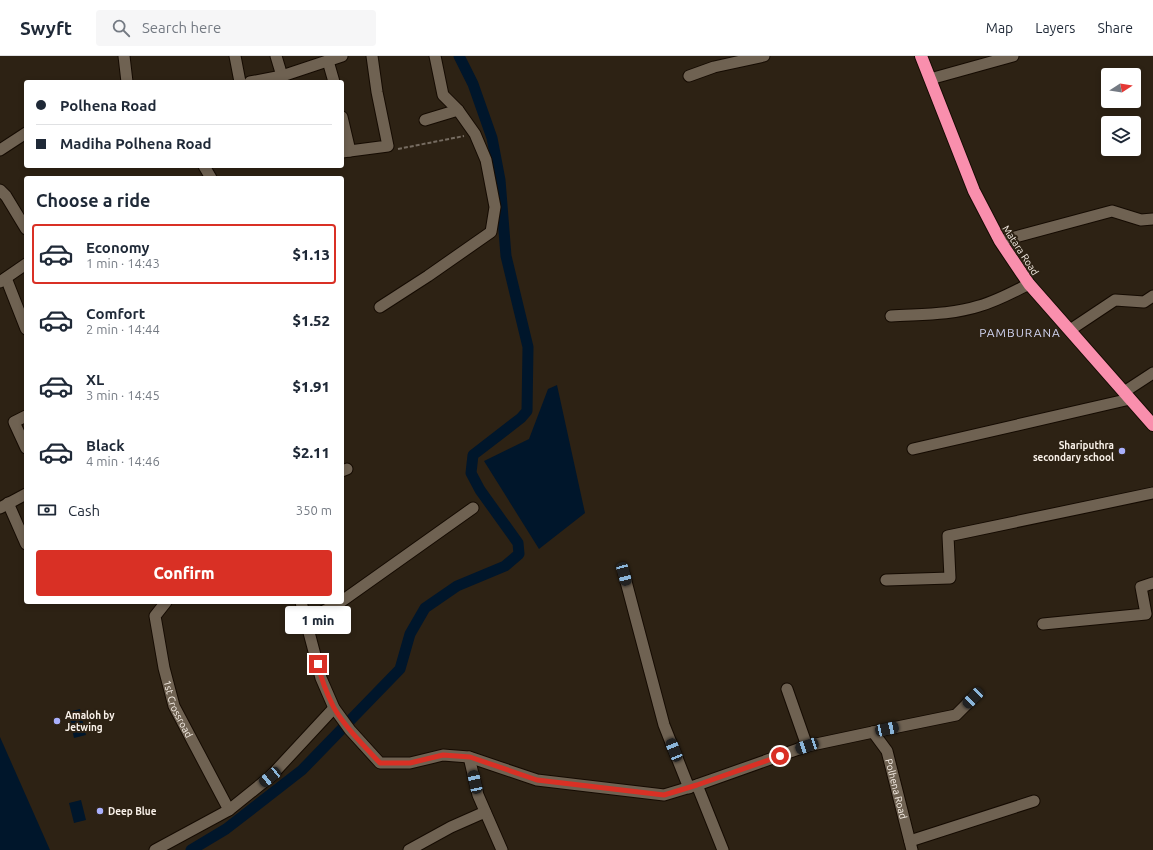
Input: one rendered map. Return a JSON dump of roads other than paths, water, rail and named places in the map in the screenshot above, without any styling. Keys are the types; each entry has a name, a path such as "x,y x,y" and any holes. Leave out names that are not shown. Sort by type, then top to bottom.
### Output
{"highway":[{"name":"Matara Road","path":"921,56 974,191 1000,242 1029,284 1153,425"}],"street":[{"path":"124,56 127,80"},
{"path":"235,56 240,80"},
{"path":"276,56 282,76"},
{"path":"261,80 282,76 342,56"},
{"path":"344,134 346,151 388,146 377,92 372,56"},
{"path":"380,307 491,232 495,207 486,160 475,134 458,110 443,95 435,56"},
{"path":"688,76 714,67 764,56"},
{"path":"930,79 1013,56"},
{"path":"328,61 333,80"},
{"path":"425,120 458,110"},
{"path":"0,150 24,134"},
{"path":"0,190 6,196 24,225"},
{"path":"1000,242 1112,211 1141,220 1153,219"},
{"path":"24,265 3,280 24,325"},
{"path":"891,316 948,313 978,307 1006,296 1029,284"},
{"path":"1070,330 1115,300 1144,302 1153,296"},
{"path":"913,449 1127,396 1153,373"},
{"path":"24,417 14,422 24,444"},
{"path":"886,580 950,578 948,536 1153,493"},
{"path":"24,495 4,505 24,540"},
{"path":"344,600 472,508"},
{"path":"624,574 664,725 723,850"},
{"path":"1043,624 1146,614 1141,587 1153,584"},
{"name":"1st Crossroad","path":"164,604 155,616 164,668 174,706 229,810"},
{"path":"302,604 321,678 337,712 350,730 380,763 410,763 443,755 470,757 537,780 664,795 807,746 956,715 973,698"},
{"path":"306,621 337,604"},
{"path":"787,689 807,746"},
{"path":"155,850 229,810 270,777 337,712"},
{"name":"Polhena Road","path":"873,732 887,751 911,846"},
{"path":"470,757 478,795 502,850"},
{"path":"911,846 1034,801"},
{"path":"408,850 485,812"}],"water":[{"path":"557,385 585,513 539,549 484,461 529,439 548,389"},
{"path":"80,709 86,735 74,738 68,712"},
{"path":"0,737 50,850 0,850"},
{"path":"81,800 86,820 74,823 69,803"}],"waterway":[{"path":"191,850 226,829 302,770 400,669 410,634 425,608 457,586 505,566 519,554 518,543 480,490 471,473 473,455 521,418 527,411 528,347 506,256 500,180 492,138 473,84 459,56"}],"place":[{"name":"Shariputhra secondary school","path":"1122,451"},
{"name":"Amaloh by Jetwing","path":"57,721"},
{"name":"Deep Blue","path":"100,811"}],"district":[{"name":"PAMBURANA","path":"1020,333"}]}
